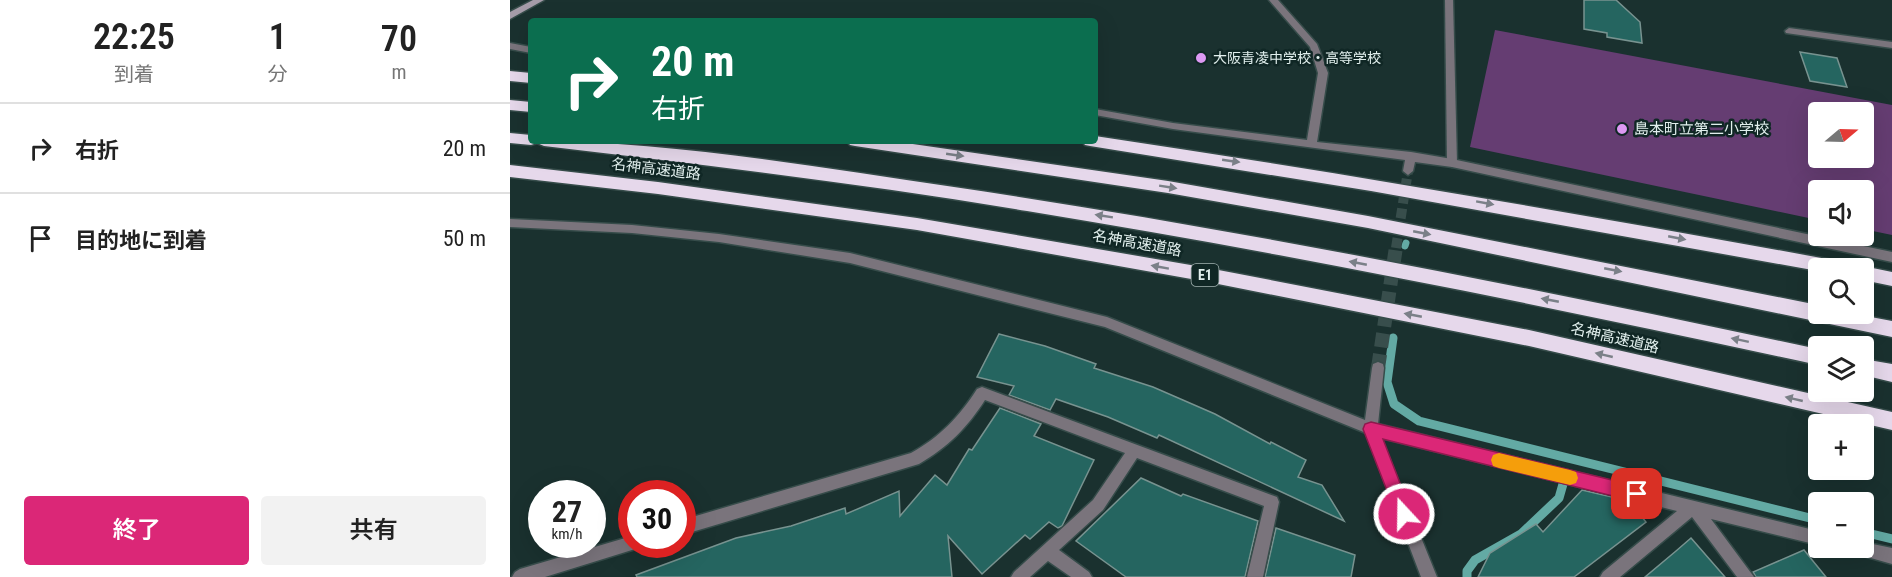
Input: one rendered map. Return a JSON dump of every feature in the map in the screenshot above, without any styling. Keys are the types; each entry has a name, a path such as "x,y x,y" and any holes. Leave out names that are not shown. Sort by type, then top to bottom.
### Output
{"highway":[{"path":"510,76 528,78"},
{"path":"510,105 528,107"},
{"path":"510,138 528,140"},
{"path":"1098,142 1251,164 1556,215 1808,262"},
{"name":"名神高速道路","path":"572,144 771,165 939,189 1156,225 1630,316 1808,355"},
{"path":"875,144 1168,187 1356,220 1808,311"},
{"name":"名神高速道路","path":"510,171 658,188 916,224 1196,273 1529,338 1892,421"},
{"path":"1874,275 1892,279"},
{"path":"1869,324 1892,329"},
{"path":"1874,370 1892,374"}],"street":[{"path":"510,16 540,0"},
{"path":"1273,0 1314,46 1323,73 1312,143"},
{"path":"1449,0 1452,163"},
{"path":"1789,31 1892,45"},
{"path":"510,46 528,49"},
{"path":"1098,113 1173,126 1452,163 1892,257"},
{"path":"1408,171 1411,156"},
{"path":"510,223 632,229 718,238 850,258 1107,322 1371,429 1808,536"},
{"path":"1378,368 1371,429 1429,577"},
{"path":"696,524 914,459 941,444 964,421 982,393 1272,502 1255,577"},
{"path":"1019,577 1098,505 1134,451"},
{"path":"1608,577 1693,507"},
{"path":"1693,507 1746,577"},
{"path":"520,577 618,547"},
{"path":"1049,552 1084,577"},
{"path":"1874,552 1892,556"}],"shaded area":[{"path":"1495,30 1892,105 1892,235 1874,231 1874,180 1808,180 1808,218 1470,147"}],"building":[{"path":"1584,0 1616,0 1640,22 1642,43 1607,37 1607,33 1584,29"},
{"path":"1800,52 1837,58 1847,87 1810,81"},
{"path":"999,334 1045,346 1096,364 1094,368 1153,387 1215,414 1270,444 1271,442 1306,460 1298,477 1322,485 1344,521 1159,435 1157,438 1108,417 1056,399 1050,410 1009,395 1014,386 977,377"},
{"path":"1000,408 1041,424 1034,436 1094,460 1062,526 1058,528 1049,522 1030,539 1025,535 982,574 948,536 952,577 637,577 636,575 682,558 696,558 696,553 736,538 791,526 845,508 846,514 899,491 900,516 935,475 947,485 969,449 972,450"},
{"path":"1141,478 1181,496 1183,494 1258,521 1245,577 1126,577 1076,541"},
{"path":"1582,490 1629,501 1646,522 1574,577 1478,577 1490,553 1536,524 1543,532"},
{"path":"1276,528 1355,555 1351,577 1265,577"},
{"path":"1691,538 1725,577 1645,577 1676,551"},
{"path":"1804,550 1808,558 1811,558 1826,577 1756,577 1753,572"}],"waterway":[{"path":"1393,338 1387,382 1394,404 1419,421 1808,518"},
{"path":"1467,577 1467,571 1475,560 1521,534 1559,498 1563,484"},
{"path":"1874,535 1892,539"}],"tunnel":[{"path":"1396,248 1408,171"},
{"path":"1378,368 1396,247"}],"slow traffic":[{"path":"1499,460 1570,478"}],"place":[{"name":"大阪青凌中学校・高等学校","path":"1201,58"},
{"name":"島本町立第二小学校","path":"1622,129"}],"route":[{"path":"1404,514 1371,429 1637,494"}]}
